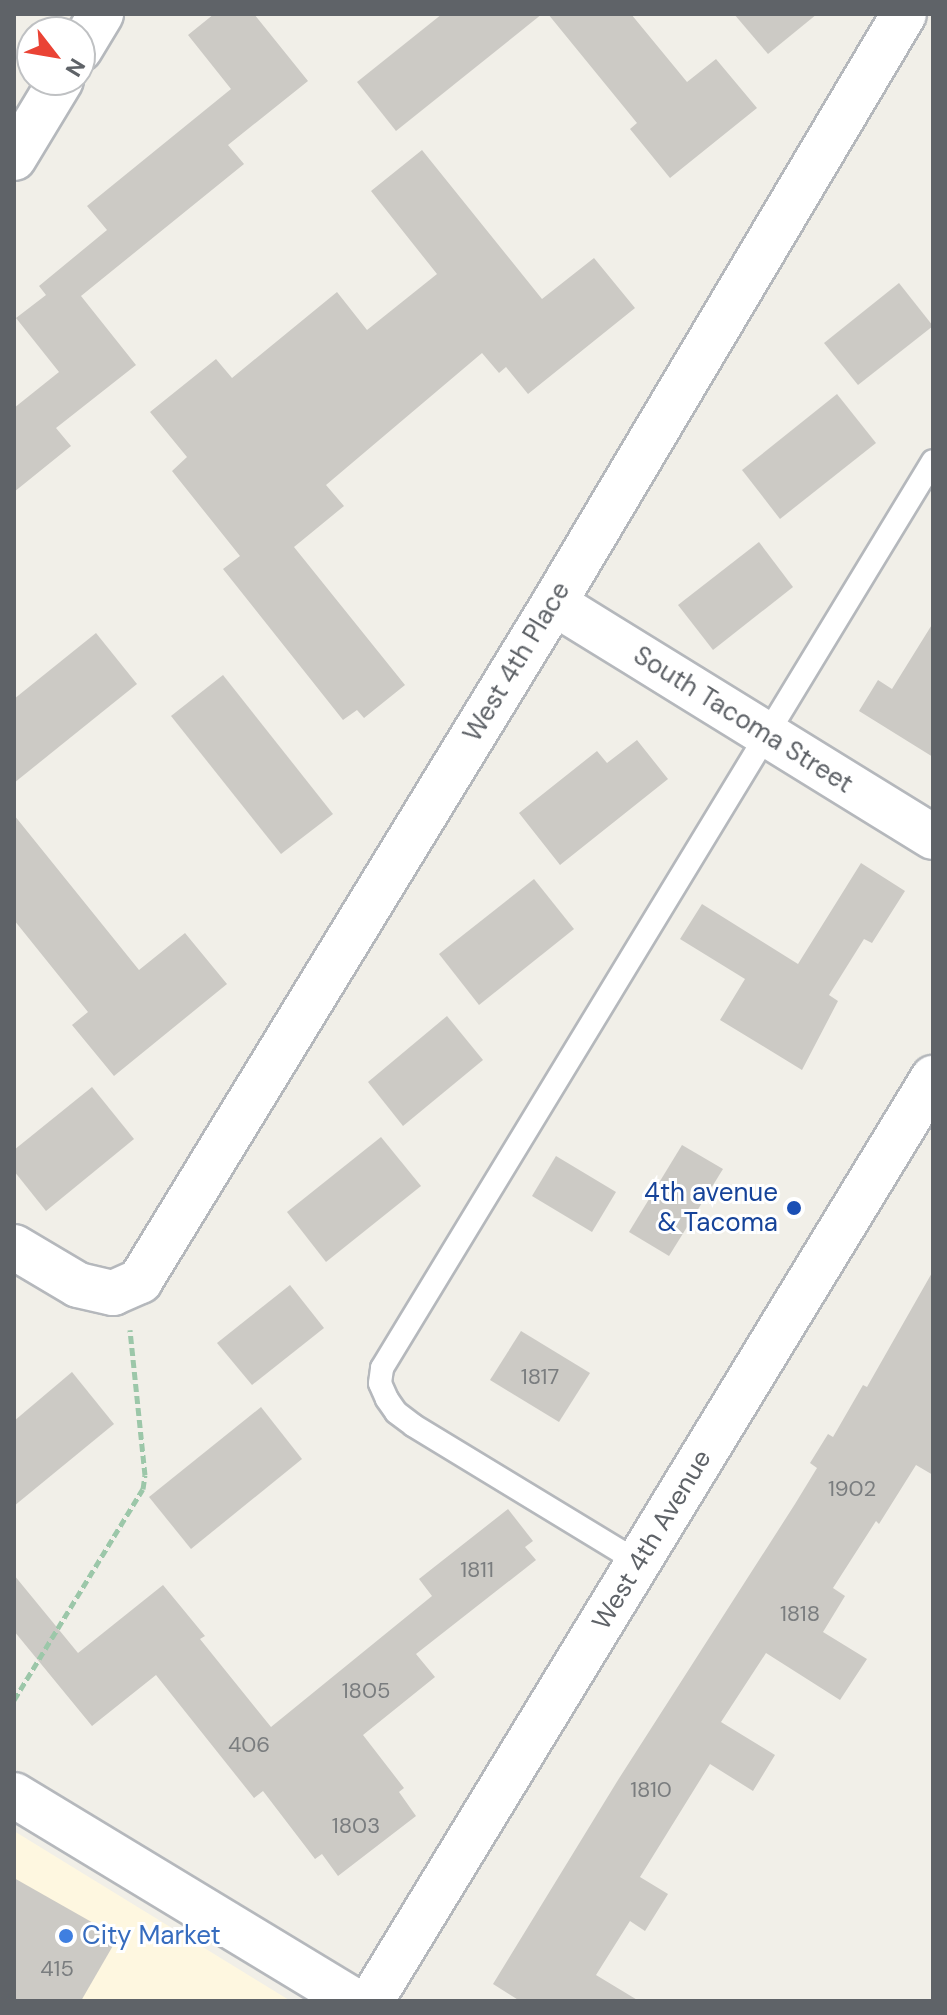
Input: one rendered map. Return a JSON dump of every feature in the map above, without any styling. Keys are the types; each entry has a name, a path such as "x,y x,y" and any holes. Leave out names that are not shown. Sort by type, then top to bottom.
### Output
{"street":[{"name":"West 4th Place","path":"113,1293 140,1281 554,603 904,14"},
{"path":"14,158 51,96"},
{"name":"South Tacoma Street","path":"554,603 933,837"},
{"name":"West 4th Avenue","path":"371,2001 933,1078"},
{"path":"14,1247 78,1285 113,1293"},
{"path":"14,1795 354,2001"}],"lane":[{"path":"638,1562 413,1425 396,1412 387,1399 380,1383 382,1368 769,736 933,461"}],"path":[{"path":"14,1700 143,1489 145,1475 132,1333 113,1293"}],"shaded area":[{"path":"14,1831 289,2000 290,2001 14,2001"}],"building":[{"path":"214,14 254,14 308,81 228,145 244,164 81,296 136,365 56,428 71,446 14,492 14,408 59,372 16,318 46,295 39,286 107,230 87,206 231,89 188,35"},
{"path":"442,14 542,14 396,131 357,82"},
{"path":"548,14 631,14 687,82 716,59 757,108 670,178 630,129 637,123"},
{"path":"734,14 817,14 768,54"},
{"path":"422,150 542,299 594,258 635,308 528,394 506,367 499,373 482,353 326,485 344,506 294,547 405,685 364,718 357,710 343,720 223,569 240,556 172,471 187,457 150,412 216,359 232,378 337,292 367,330 437,274 371,191"},
{"path":"899,283 933,326 858,385 824,343"},
{"path":"837,394 876,443 780,519 742,470"},
{"path":"759,542 793,587 713,650 678,605"},
{"path":"933,623 933,757 859,711 878,680 892,689"},
{"path":"96,633 137,684 14,783 14,699"},
{"path":"223,675 333,814 281,854 171,716"},
{"path":"637,740 668,779 560,865 519,813 597,751 607,763"},
{"path":"14,815 139,970 185,933 227,984 114,1076 72,1025 88,1012 14,920"},
{"path":"861,863 905,891 872,943 864,939 829,995 838,1001 802,1070 720,1020 745,979 680,939 702,904 798,964"},
{"path":"534,879 574,929 479,1005 439,954"},
{"path":"447,1016 483,1060 403,1126 368,1082"},
{"path":"92,1087 134,1139 46,1211 14,1171 14,1150"},
{"path":"381,1137 421,1186 326,1262 287,1212"},
{"path":"682,1145 723,1169 669,1256 629,1232"},
{"path":"556,1156 616,1192 592,1232 532,1196"},
{"path":"933,1271 933,1475 916,1465 879,1524 876,1521 833,1588 845,1596 823,1632 867,1659 840,1700 766,1653 721,1722 775,1755 753,1791 710,1764 640,1877 668,1894 645,1931 630,1921 596,1975 639,2001 520,2001 493,1984 618,1780 795,1504 817,1468 810,1463 828,1434 833,1437 863,1385 867,1387"},
{"path":"290,1285 324,1328 252,1385 217,1343"},
{"path":"521,1331 590,1373 559,1422 490,1380"},
{"path":"72,1372 114,1424 14,1506 14,1421"},
{"path":"261,1407 302,1459 191,1549 149,1497"},
{"path":"508,1509 533,1541 525,1547 536,1560 416,1654 435,1677 363,1735 404,1788 399,1792 416,1816 338,1876 322,1854 315,1859 263,1791 254,1798 156,1675 92,1726 14,1631 14,1575 78,1653 163,1585 205,1636 200,1639 271,1727 432,1596 419,1579"},
{"path":"14,1878 118,1937 81,2001 14,2001"}],"place":[{"name":"4th avenue & Tacoma","path":"794,1208"},
{"name":"City Market","path":"66,1936"}]}
